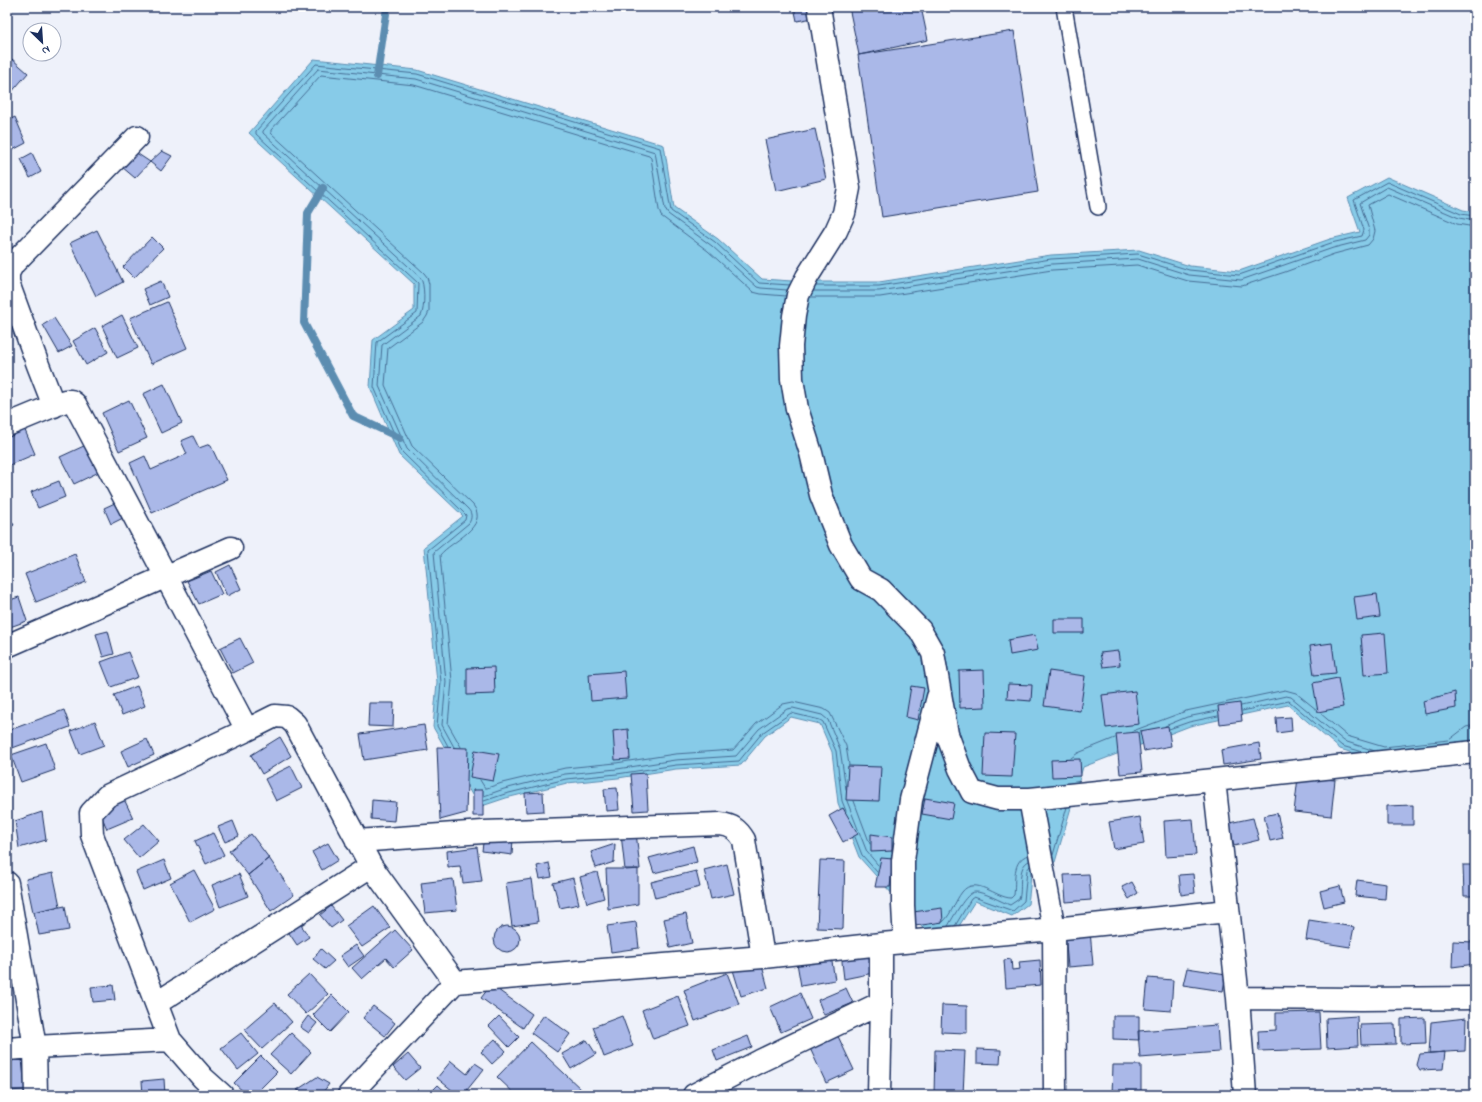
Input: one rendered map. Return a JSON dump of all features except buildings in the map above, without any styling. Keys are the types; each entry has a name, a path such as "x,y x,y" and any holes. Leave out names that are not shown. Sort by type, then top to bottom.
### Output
{"street":[{"path":"819,7 849,188 844,213 836,231 807,277 798,295 792,330 792,379 797,409 811,453 821,495 841,545 861,579 881,590 920,630 933,653 947,734 960,769 972,792 998,799 1030,800 1475,752"},
{"path":"54,406 8,283 8,273 13,264 137,137"},
{"path":"7,425 65,401 71,401 75,404 247,730"},
{"path":"7,646 231,548"},
{"path":"905,942 903,898 904,853 911,800 940,690"},
{"path":"222,1095 203,1078 170,1040 92,835 91,813 107,796 275,716 287,717 295,724 371,866 455,982"},
{"path":"1214,780 1238,998 1245,1095"},
{"path":"1030,800 1054,929 1055,1095"},
{"path":"357,841 483,832 720,824 729,825 739,832 744,840 763,957"},
{"path":"157,1003 371,866"},
{"path":"7,883 35,1047 36,1095"},
{"path":"349,1095 455,982 763,957 881,944 1054,929 1228,911"},
{"path":"879,1095 882,1003 881,944"},
{"path":"1238,998 1475,998"},
{"path":"694,1095 760,1061 882,1003"},
{"path":"7,1049 170,1040"}],"lane":[{"path":"1064,7 1098,207"}],"water":[{"path":"314,59 417,70 664,145 674,208 718,239 762,279 807,282 879,282 1051,255 1139,250 1190,266 1239,271 1330,239 1360,232 1348,198 1387,177 1463,210 1475,212 1475,739 1455,754 1382,762 1340,749 1288,705 1190,726 1083,767 1055,862 1031,870 1028,904 1012,916 975,901 952,937 928,934 859,857 838,803 832,752 820,724 791,717 765,736 741,765 676,769 618,778 567,783 506,798 479,807 433,727 437,682 424,547 463,516 399,455 370,387 373,340 414,310 414,284 249,133"}],"waterway":[{"path":"377,76 387,7"},
{"path":"323,188 308,213 304,323 353,416 400,438"}]}
